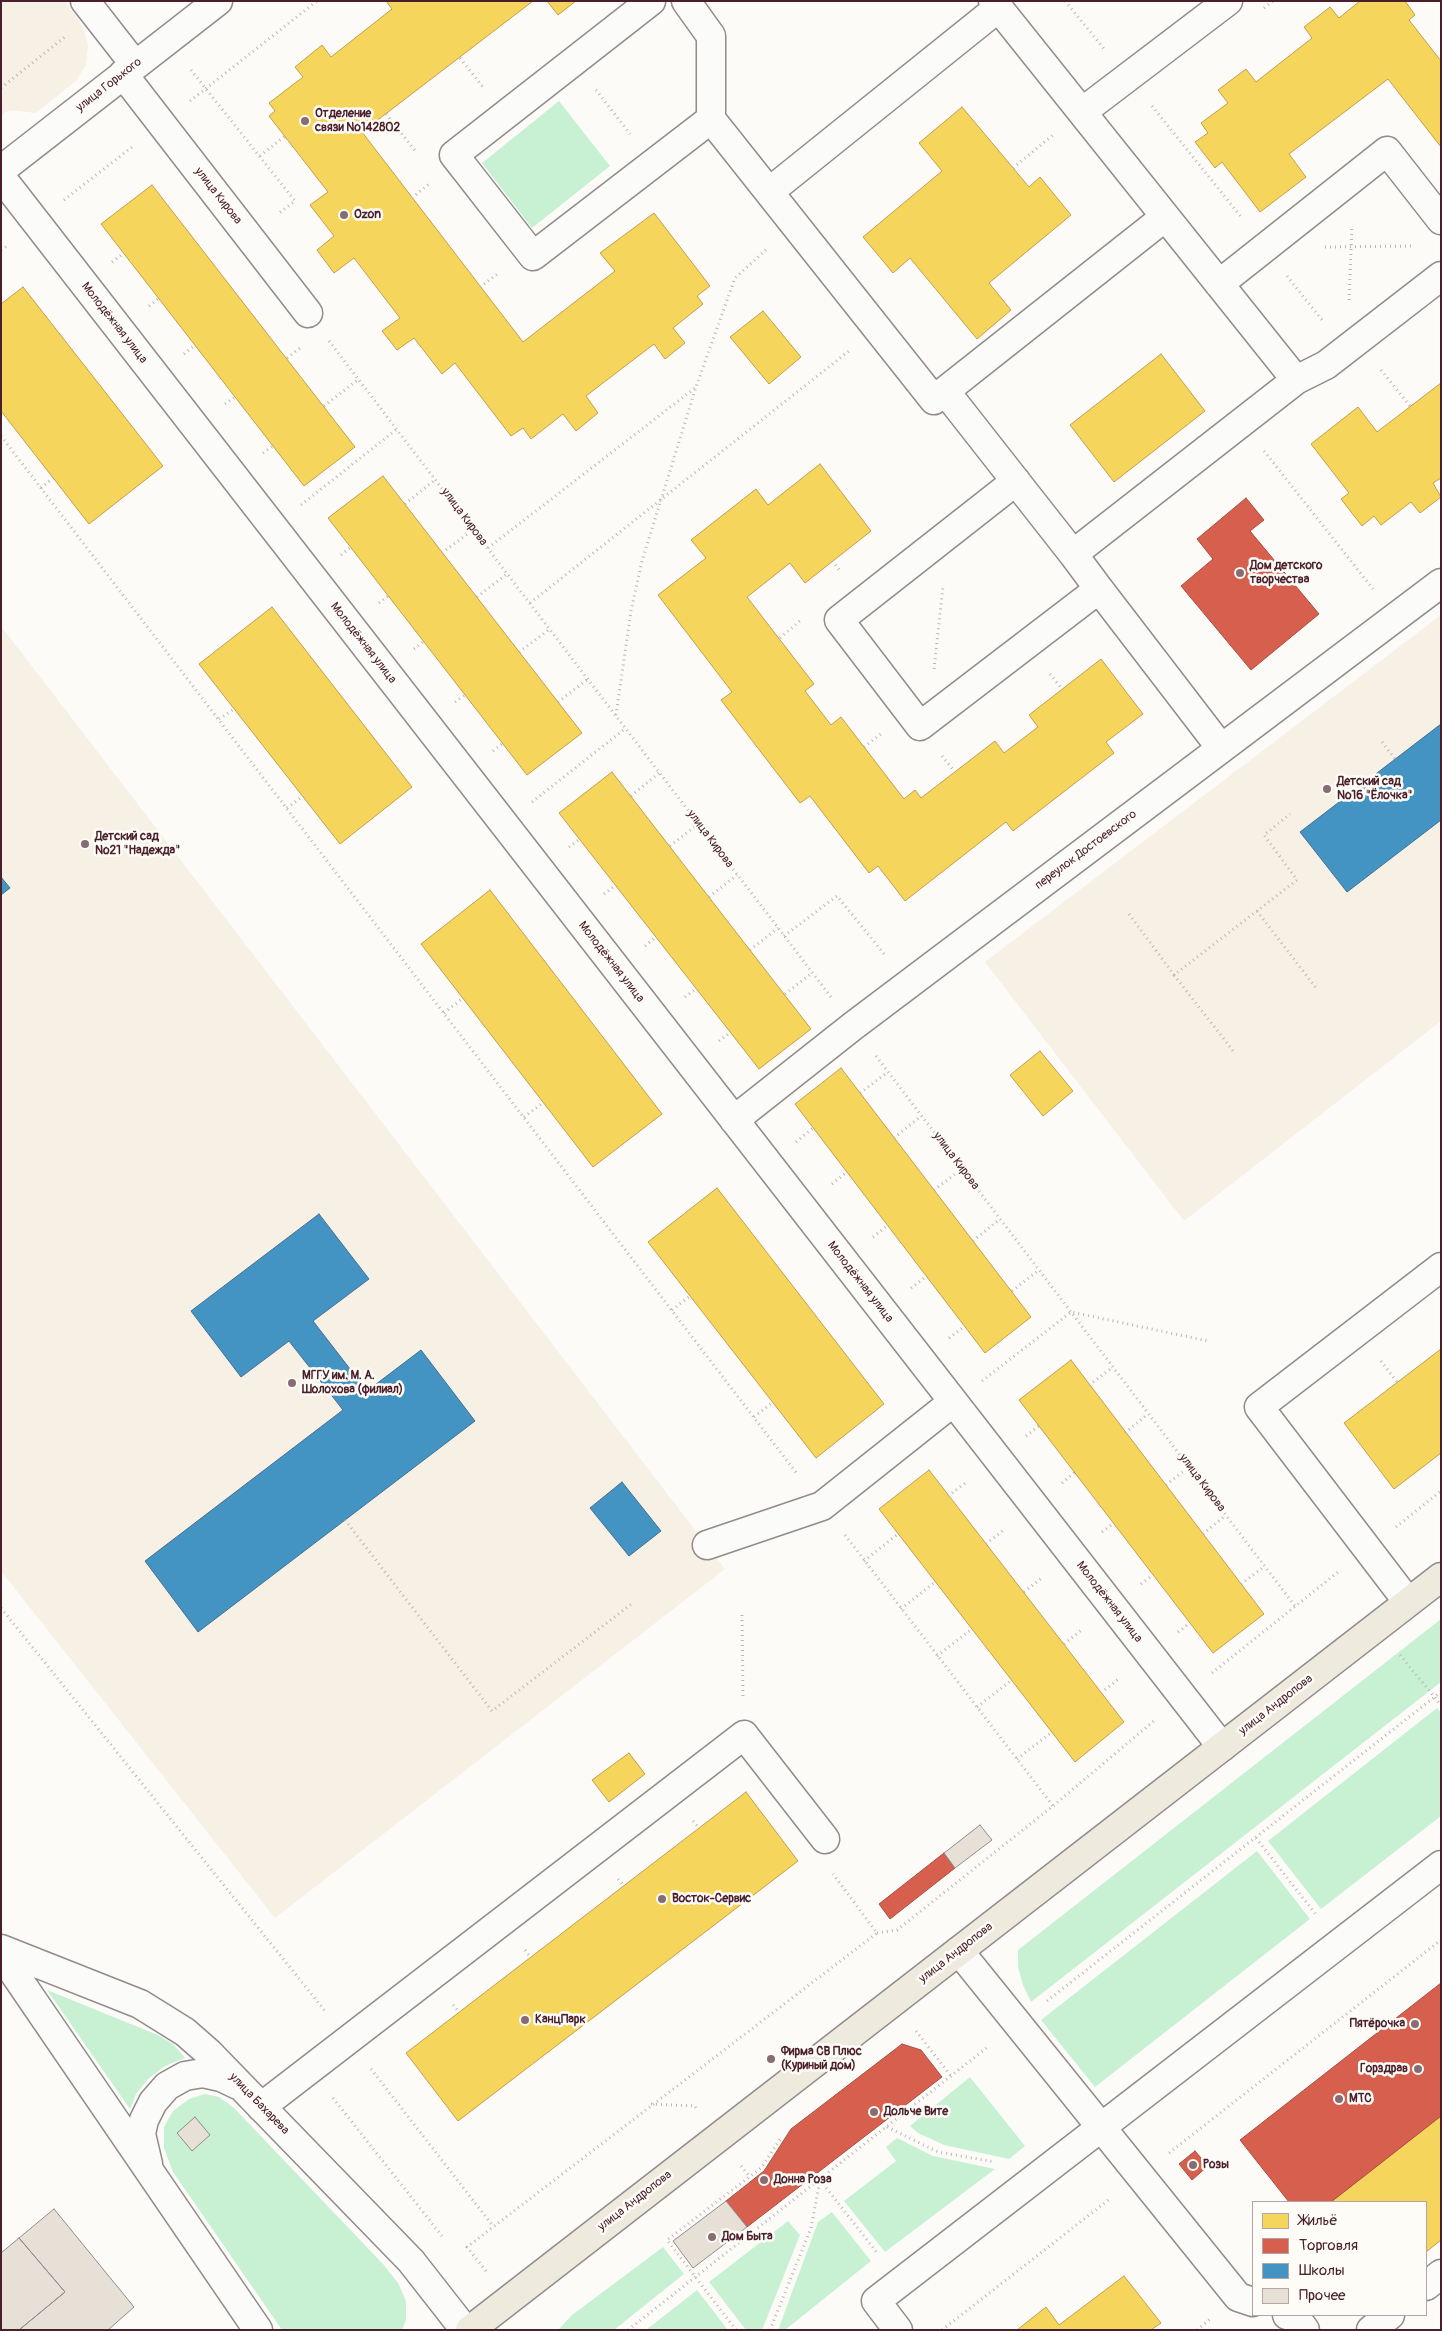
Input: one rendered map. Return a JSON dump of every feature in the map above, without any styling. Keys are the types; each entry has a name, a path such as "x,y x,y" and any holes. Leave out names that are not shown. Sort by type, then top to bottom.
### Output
{"main road":[{"name":"улица Андропова","path":"470,2330 1441,1577"}],"street":[{"name":"улица Горького","path":"1,170 218,1"},
{"path":"651,1 454,155 533,256 711,119"},
{"path":"686,1 711,36 711,119 934,400 1166,217"},
{"path":"1082,112 1228,1"},
{"path":"770,192 995,4 1296,380"},
{"name":"улица Кирова","path":"90,7 129,69 249,236 308,313"},
{"path":"1219,284 1387,152 1441,220"},
{"name":"Молодёжная улица","path":"1,177 1222,1747"},
{"path":"1073,554 1296,380 1326,365 1441,276"},
{"path":"945,390 1221,748"},
{"path":"1016,482 839,620 920,726 1099,589"},
{"name":"переулок Достоевского","path":"734,1120 853,1026 1441,583"},
{"path":"1408,1602 1259,1407 1441,1267"},
{"path":"707,1545 822,1506 954,1402"},
{"path":"261,2107 744,1735 825,1839"},
{"path":"898,2330 876,2302 1441,1865"},
{"name":"улица Бахарева","path":"1,1949 140,2004 164,2017 203,2047 411,2261 465,2330"},
{"path":"959,1951 1238,2297 1252,2302"},
{"path":"1,1954 258,2330"},
{"path":"151,2172 142,2134 144,2120 153,2102 167,2086 185,2076 203,2074 221,2077 242,2086"},
{"path":"1427,2285 1441,2274"},
{"path":"1290,2316 1296,2318 1305,2330"},
{"path":"1371,2330 1389,2316"}],"path":[{"path":"1065,1 1105,51 1112,45"},
{"path":"1257,13 1273,1"},
{"path":"1,88 90,7"},
{"path":"168,40 295,201 249,236"},
{"path":"574,62 653,164"},
{"path":"1152,105 1265,248 1410,406"},
{"path":"1013,168 1082,112"},
{"path":"386,114 420,156 454,155"},
{"path":"260,157 285,136"},
{"path":"1352,345 1354,177"},
{"path":"616,716 631,611 642,561 696,387 735,278 795,224"},
{"path":"1323,247 1421,246"},
{"name":"улица Кирова","path":"308,313 1295,1606 1182,1697"},
{"path":"530,603 878,328"},
{"path":"324,406 359,379"},
{"path":"488,548 696,387"},
{"path":"1241,422 1395,617"},
{"path":"273,526 397,429"},
{"path":"1,436 1054,1806"},
{"path":"41,488 53,478"},
{"path":"405,504 436,480"},
{"path":"442,553 474,529"},
{"path":"929,720 948,536"},
{"path":"477,597 507,574"},
{"path":"519,652 550,629"},
{"path":"558,702 588,679"},
{"path":"219,719 234,709"},
{"path":"504,824 626,728"},
{"path":"1382,742 1395,759"},
{"path":"631,796 660,773"},
{"path":"287,808 303,796"},
{"path":"1174,975 1297,880 1264,835 1290,814"},
{"path":"670,846 698,824"},
{"path":"709,897 737,874"},
{"path":"784,936 837,896 886,958"},
{"path":"1257,911 1316,988"},
{"path":"1130,914 1174,975 1234,1052"},
{"path":"750,950 778,928"},
{"path":"785,994 812,973"},
{"path":"444,1012 463,998"},
{"path":"860,1093 888,1072"},
{"path":"524,1117 544,1102"},
{"path":"894,1138 921,1116"},
{"path":"934,1190 962,1168"},
{"path":"973,1241 1000,1220"},
{"path":"1012,1292 1039,1270"},
{"path":"672,1310 690,1296"},
{"path":"954,1402 1072,1312 1208,1341"},
{"path":"1089,1385 1113,1367"},
{"path":"754,1418 773,1402"},
{"path":"1125,1433 1148,1414"},
{"path":"1166,1485 1189,1466"},
{"path":"1203,1534 1226,1515"},
{"path":"344,1520 492,1710 634,1602"},
{"path":"864,1561 898,1534"},
{"path":"1241,1584 1265,1566"},
{"path":"901,1609 935,1582"},
{"path":"1,1608 348,2040 493,2226"},
{"path":"742,1615 744,1735"},
{"path":"937,1656 972,1629"},
{"path":"1398,1652 1441,1705"},
{"path":"977,1708 1012,1680"},
{"path":"466,2247 650,2104 877,1933 897,1930 1054,1806 1182,1697"},
{"path":"1017,1759 1052,1732"},
{"path":"1256,1838 1338,1943"},
{"path":"825,1839 819,1855 877,1933"},
{"path":"942,2330 1441,1940"},
{"path":"907,2034 915,2029 951,2076"},
{"path":"310,2070 444,2239"},
{"path":"650,2104 695,2106"},
{"path":"887,2127 938,2152 1044,2171"},
{"path":"736,2330 667,2240 761,2168 783,2135"},
{"path":"770,2330 811,2228 820,2180 901,2282"}],"shaded area":[{"path":"1,1 65,1 83,27 88,45 86,64 77,80 36,113 9,110 1,116"},
{"name":"Детский сад №16 \"Ёлочка\"","path":"1441,615 1441,1021 1184,1221 985,962"},
{"name":"МГГУ им. М. А. Шолохова (филиал)","path":"1,626 725,1569 275,1918 1,1571"}],"green space":[{"path":"559,101 610,166 532,228 482,163"},
{"path":"1441,1619 1441,1682 1031,2002 1023,1985 1018,1967 1018,1950"},
{"path":"1437,1708 1441,1713 1441,1816 1321,1909 1268,1841"},
{"path":"1257,1851 1310,1919 1095,2087 1041,2020"},
{"path":"47,1990 158,2035 173,2044 185,2058 165,2066 148,2079 136,2094 130,2109"},
{"path":"970,2077 1025,2146 1009,2159 944,2145 918,2133 910,2126"},
{"path":"205,2094 219,2097 234,2108 383,2264 398,2283 406,2301 406,2320 402,2330 282,2330 173,2172 164,2148 164,2127 173,2111 189,2099"},
{"path":"897,2138 933,2156 995,2169 885,2252 844,2201 896,2161 886,2147"},
{"path":"832,2212 871,2261 785,2330 778,2330 818,2222"},
{"path":"788,2221 800,2235 762,2330 746,2330 709,2282"},
{"path":"663,2247 684,2274 614,2330 558,2330 572,2315"},
{"path":"697,2290 728,2330 646,2330"}],"building: Жильё":[{"path":"386,1 533,1 362,132 523,342 615,271 600,253 654,213 710,286 697,296 703,304 673,328 685,343 665,359 654,344 586,396 598,413 576,431 563,414 531,439 523,428 511,436 455,363 442,374 414,338 397,350 382,331 400,318 354,258 334,273 317,250 334,236 310,205 328,192 269,116 275,111 269,103 303,77 295,67 322,45 331,57 392,9"},
{"path":"547,1 576,1 558,15"},
{"path":"1360,1 1405,1 1415,15 1409,20 1441,61 1441,147 1388,79 1289,154 1306,177 1260,212 1222,162 1215,168 1195,142 1208,133 1201,123 1228,103 1218,90 1246,69 1256,82 1312,38 1304,27 1330,7 1339,18"},
{"path":"962,107 1029,187 1040,177 1071,215 989,283 1011,310 977,339 910,258 893,273 863,237 942,171 919,143"},
{"path":"152,185 355,447 304,486 101,224"},
{"path":"23,287 163,466 89,524 1,411 1,304"},
{"path":"763,311 801,357 769,384 730,337"},
{"path":"1161,354 1205,411 1114,482 1070,425"},
{"path":"1441,383 1441,478 1433,483 1441,497 1420,513 1411,502 1381,525 1374,516 1362,526 1341,499 1349,493 1311,444 1358,407 1377,432"},
{"path":"820,464 871,531 805,583 790,563 747,597 814,684 805,691 831,725 841,717 904,799 915,790 921,798 995,741 1004,753 1038,727 1029,715 1101,659 1143,714 1106,742 1114,753 1013,831 1006,822 905,901 878,866 869,873 810,796 800,803 721,700 732,692 658,595 706,558 691,540 756,489 768,505"},
{"path":"383,476 582,733 527,775 328,518"},
{"path":"272,607 412,787 340,844 199,664"},
{"path":"612,772 811,1029 759,1069 559,813"},
{"path":"490,890 662,1114 593,1167 421,944"},
{"path":"1040,1051 1073,1091 1043,1116 1010,1075"},
{"path":"841,1068 1031,1317 985,1353 795,1104"},
{"path":"717,1188 884,1404 816,1458 648,1242"},
{"path":"1441,1349 1441,1453 1394,1489 1344,1423"},
{"path":"1071,1360 1264,1614 1213,1653 1019,1400"},
{"path":"929,1470 1124,1722 1075,1762 879,1509"},
{"path":"629,1753 645,1774 609,1802 592,1780"},
{"path":"746,1792 798,1861 458,2121 406,2053"},
{"path":"1441,2116 1441,2240 1427,2251 1427,2201 1332,2201"},
{"path":"1124,2276 1161,2323 1151,2330 1017,2330 1046,2307 1059,2325"}],"building: Торговля":[{"name":"Дом детского творчества","path":"1246,498 1264,520 1250,531 1319,614 1251,670 1181,586 1213,559 1197,539"},
{"path":"944,1853 955,1868 890,1919 879,1904"},
{"path":"1441,1983 1441,2116 1332,2201 1288,2201 1240,2140"},
{"path":"902,2044 921,2050 942,2077 747,2227 726,2201 764,2171 791,2129"},
{"name":"Розы","path":"1195,2151 1208,2166 1192,2180 1179,2164"}],"building: Школы":[{"path":"1441,724 1441,820 1347,892 1300,832"},
{"path":"1,877 10,888 1,895"},
{"path":"319,1214 369,1279 313,1321 367,1391 421,1350 475,1421 198,1632 145,1561 343,1410 289,1341 241,1377 191,1311"},
{"path":"622,1482 661,1531 629,1556 590,1508"}],"building: Прочее":[{"path":"980,1825 992,1840 955,1868 944,1853"},
{"path":"195,2117 210,2135 192,2151 177,2133"},
{"path":"726,2201 747,2227 693,2268 673,2241"},
{"path":"54,2209 134,2307 108,2330 19,2330 65,2292 19,2238"},
{"path":"19,2238 65,2292 19,2330 1,2330 1,2253"}],"place":[{"name":"Отделение связи №142802","path":"305,121"},
{"name":"Ozon","path":"344,215"},
{"name":"Дом детского творчества","path":"1240,573"},
{"name":"Детский сад №16 \"Ёлочка\"","path":"1327,789"},
{"name":"Детский сад №21 \"Надежда\"","path":"85,844"},
{"name":"МГГУ им. М. А. Шолохова (филиал)","path":"292,1383"},
{"name":"Восток-Сервис","path":"662,1899"},
{"name":"КанцПарк","path":"525,2020"},
{"name":"Пятёрочка","path":"1415,2024"},
{"name":"Фирма СВ Плюс (Куриный дом)","path":"771,2059"},
{"name":"Горздрав","path":"1418,2069"},
{"name":"МТС","path":"1339,2099"},
{"name":"Дольче Вите","path":"874,2112"},
{"name":"Розы","path":"1193,2165"},
{"name":"Донна Роза","path":"764,2180"},
{"name":"Дом Быта","path":"712,2237"}]}
